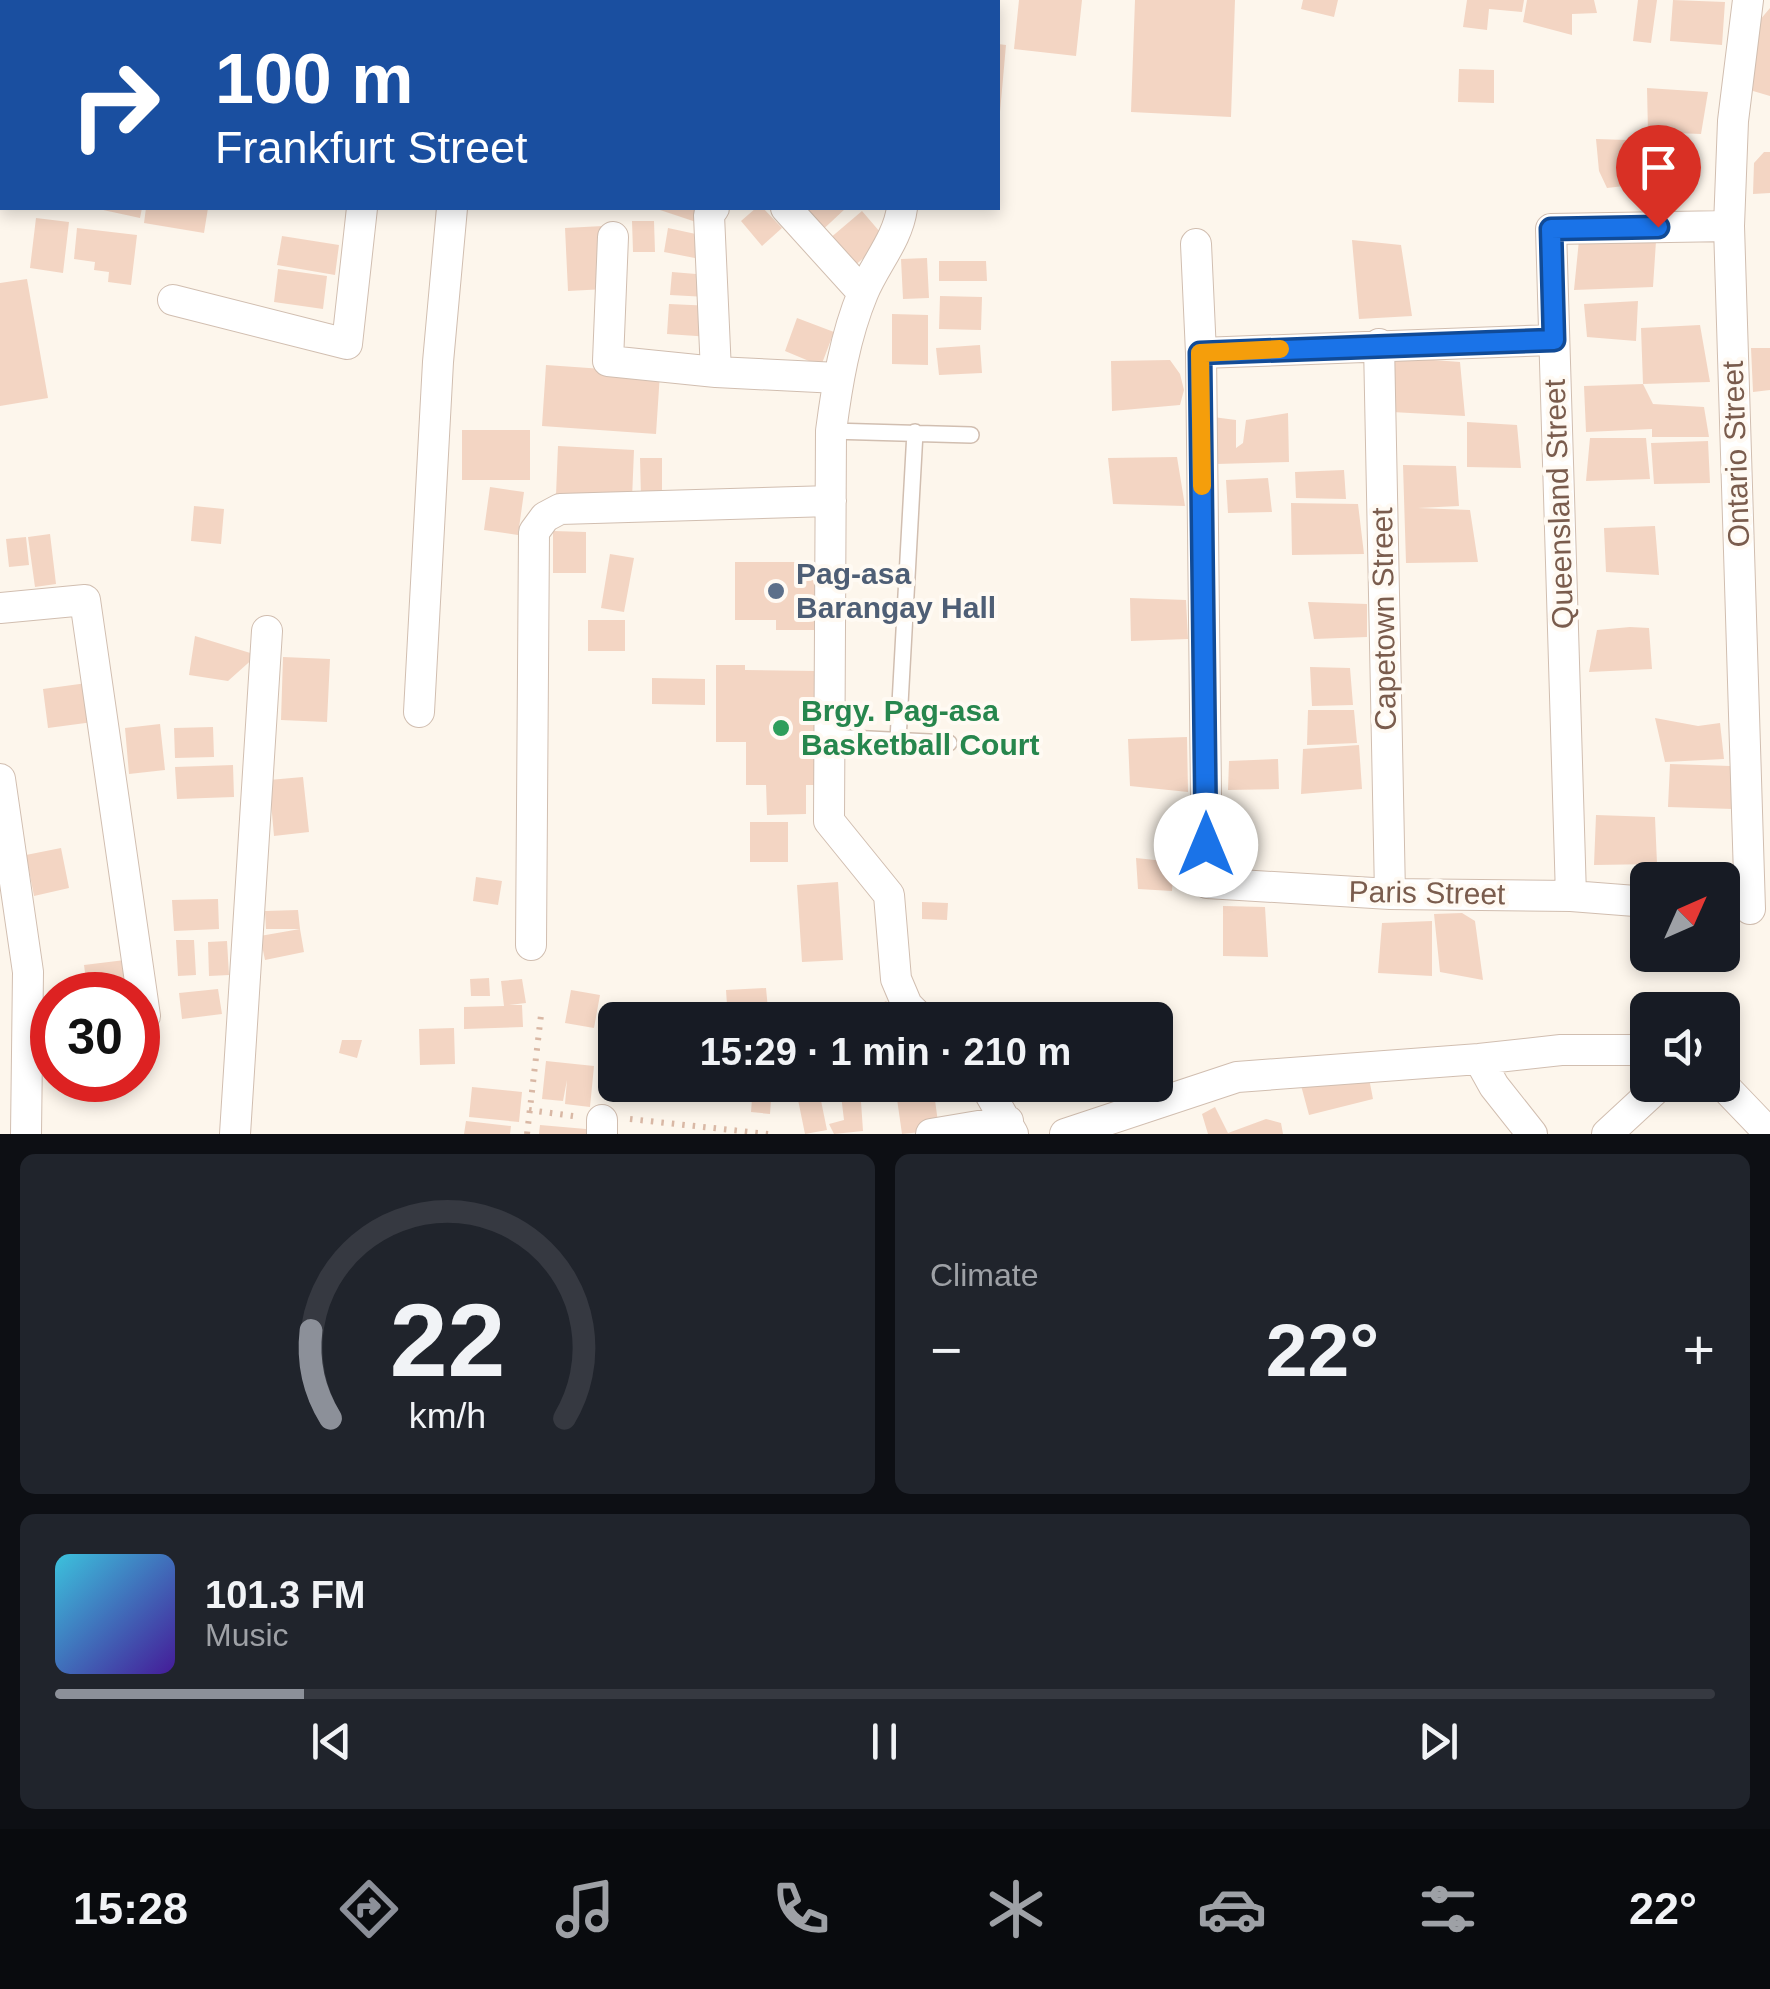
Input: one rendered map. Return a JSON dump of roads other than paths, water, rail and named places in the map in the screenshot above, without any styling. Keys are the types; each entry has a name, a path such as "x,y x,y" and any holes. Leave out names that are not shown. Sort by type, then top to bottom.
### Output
{"street":[{"name":"Ontario Street","path":"1747,910 1729,226 1734,121 1748,0"},
{"path":"173,300 346,344 362,210"},
{"path":"419,712 438,362 452,210"},
{"path":"713,210 709,215 716,372"},
{"path":"788,210 863,293"},
{"path":"901,210 896,231 863,293 838,378 830,501 828,821 889,895 896,979 906,1002"},
{"name":"Queensland Street","path":"1571,896 1551,229 1729,226"},
{"path":"613,238 608,361 716,372 838,378"},
{"path":"1196,244 1200,353 1554,340"},
{"name":"Capetown Street","path":"1379,344 1390,894"},
{"name":"Paris Street","path":"1200,353 1206,882 1390,894 1630,901"},
{"path":"531,945 534,532 545,517 560,508 830,501"},
{"path":"0,608 85,600 139,972"},
{"path":"235,1134 267,632"},
{"path":"0,779 30,990"},
{"path":"1065,1134 1237,1077 1562,1050 1630,1050"},
{"path":"1479,1059 1494,1086 1532,1134"},
{"path":"26,1134 34,1102"},
{"path":"931,1134 1010,1127 995,1102"},
{"path":"1607,1134 1642,1102"},
{"path":"1739,1102 1770,1134"}],"lane":[{"path":"832,431 971,435"},
{"path":"898,740 915,432"},
{"path":"828,737 949,743"}],"place":[{"name":"Pag-asa Barangay Hall","path":"776,591"},
{"name":"Brgy. Pag-asa Basketball Court","path":"781,728"}]}
